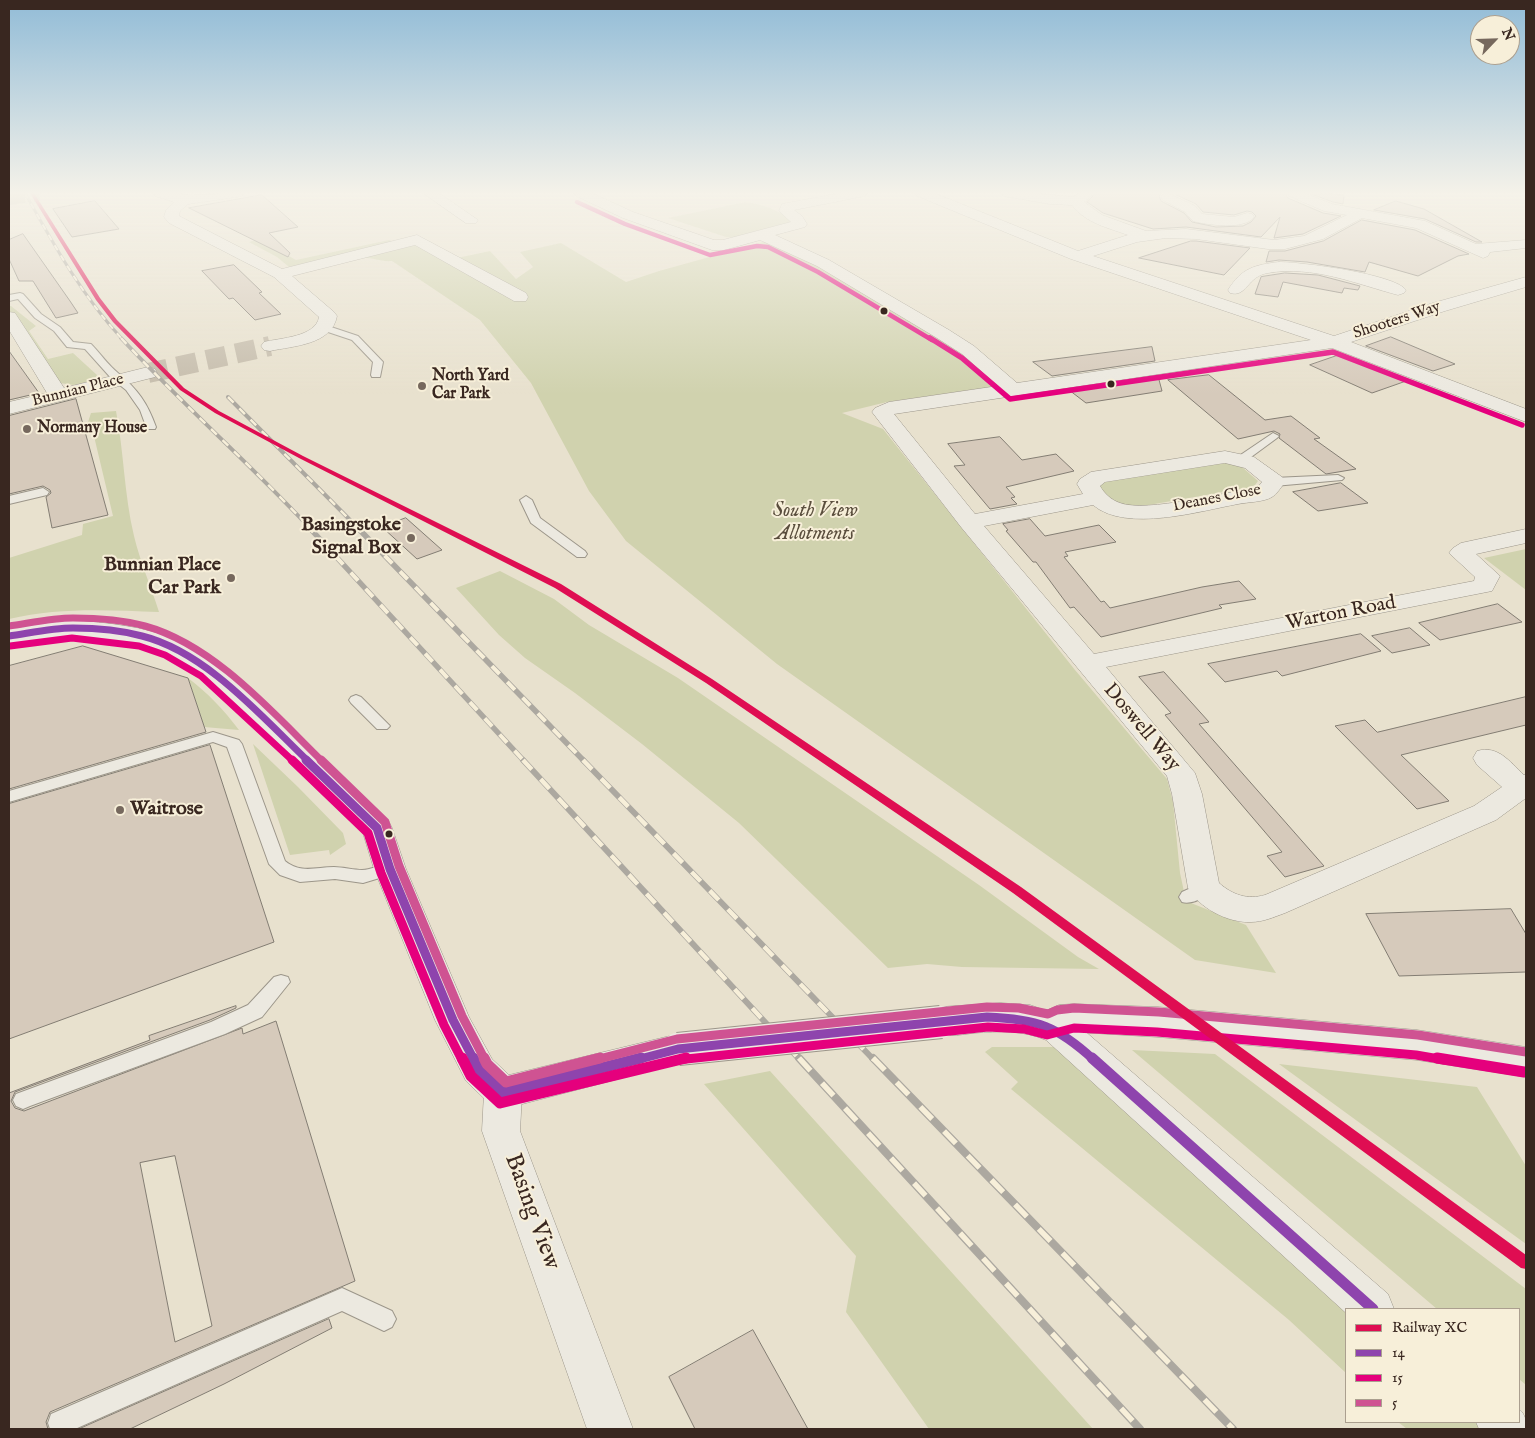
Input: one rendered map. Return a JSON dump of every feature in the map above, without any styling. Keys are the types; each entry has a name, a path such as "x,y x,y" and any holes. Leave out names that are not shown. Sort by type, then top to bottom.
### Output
{"street":[{"path":"253,260 276,272 328,316 325,328 316,334 278,344 302,332 310,322 313,313 312,303"},
{"path":"276,272 328,260"},
{"path":"453,260 520,297"},
{"path":"819,260 968,350 1012,389"},
{"path":"1090,260 1334,342 1526,416"},
{"path":"1278,260 1278,265"},
{"path":"1219,282 1238,287 1248,274 1278,265 1339,274 1378,283 1397,284"},
{"name":"Shooters Way","path":"876,411 1334,342 1526,282"},
{"path":"9,316 59,396"},
{"name":"Bunnian Place","path":"9,408 148,373"},
{"name":"Doswell Way","path":"876,411 1181,773 1188,794 1196,893 1212,895 1239,910 1261,909 1486,813 1523,785 1487,758"},
{"name":"Deanes Close","path":"1224,457 1243,458 1252,462 1274,482 1265,492 1141,513 1115,510 1096,498 1088,484 1099,477 1224,457"},
{"path":"969,522 1096,498"},
{"name":"Warton Road","path":"1087,663 1483,586 1488,576 1462,553 1468,548 1526,536"},
{"path":"9,636 55,628 112,631 142,636 169,646 207,668 256,712 377,828 390,869 453,1020 479,1070 503,1093 678,1049 987,1018 1035,1020 1048,1025 1073,1041 1372,1308"},
{"path":"1048,1025 1058,1020 1074,1018 1158,1022 1417,1045 1526,1062"},
{"name":"Basing View","path":"503,1093 501,1131 610,1429"}],"lane":[{"path":"9,298 20,296 38,316 57,329 70,345 88,346 115,376 122,380 145,410 151,428"},
{"path":"325,328 355,338 378,362 376,375"},
{"path":"1243,458 1273,436"},
{"path":"1274,482 1338,478"},
{"path":"9,500 43,492"},
{"path":"526,500 535,520 581,554"},
{"path":"356,700 382,726"},
{"path":"9,797 213,737 234,744 278,864 286,871 300,876 335,873 364,877 390,869"},
{"path":"23,1100 218,1028 255,1011 281,982"},
{"path":"60,1423 342,1299 384,1319"}],"green space":[{"name":"South View Allotments","path":"281,260 343,260 289,267"},
{"name":"South View Allotments","path":"379,260 443,260 457,269 472,267 461,260 498,260 516,279 533,267 527,260 590,260 626,282 698,260 809,260 956,347 1006,385 887,402 842,413 883,429 1075,670 1167,779 1173,802 1180,873 1186,901 1246,925 1276,973 1195,960 777,664 626,541 589,491 531,383 480,320 392,261"},
{"path":"9,306 36,326 29,331 48,359 73,353 97,375 94,380 74,385 60,383 33,348 9,310"},
{"path":"116,411 128,505 134,536 159,612 65,611 9,619 9,558 82,535 83,524 113,516 93,432 52,439 49,432 88,422 91,413"},
{"path":"1225,462 1242,467 1258,481 1255,485 1247,488 1131,508 1108,499 1097,485 1105,481"},
{"path":"1526,549 1526,590 1484,558"},
{"path":"500,571 554,599 589,625 678,678 979,885 1078,957 1099,969 962,967 927,964 888,968 739,823 642,744 525,658 499,635 456,588"},
{"path":"188,678 215,702 239,730 204,727"},
{"path":"253,744 343,833 346,844 330,855 329,850 290,855"},
{"path":"992,1047 1056,1047 1349,1308 1345,1308 1345,1372 1289,1320 1011,1089 1018,1082 985,1052"},
{"path":"1132,1050 1215,1054 1526,1289 1526,1385 1520,1380 1520,1308 1436,1308"},
{"path":"1279,1064 1477,1087 1526,1166 1526,1244"},
{"path":"770,1071 1093,1429 929,1429 846,1312 856,1256 704,1084"},
{"path":"1399,1423 1476,1423 1484,1429 1407,1429"}],"building":[{"path":"10,260 41,260 78,313 56,318 33,281 19,281"},
{"path":"1150,260 1238,260 1224,275"},
{"path":"1280,260 1450,260 1418,276 1369,262 1365,272 1307,262"},
{"path":"234,265 262,292 259,293 281,314 255,320 233,298 229,299 202,271"},
{"path":"1285,273 1318,275 1360,286 1358,290 1344,288 1342,293 1283,282 1278,297 1255,294 1261,277"},
{"path":"1391,337 1455,364 1433,371 1366,346"},
{"path":"1152,347 1155,361 1052,376 1033,362"},
{"path":"9,351 39,393 9,400"},
{"path":"1342,354 1409,380 1372,393 1310,365"},
{"path":"1209,375 1265,420 1291,416 1320,438 1314,439 1356,469 1326,474 1279,438 1280,434 1274,431 1238,439 1168,380"},
{"path":"1158,376 1162,391 1086,403 1069,390"},
{"path":"76,399 108,515 52,528 46,497 51,493 50,490 43,486 9,494 9,416"},
{"path":"1000,437 1022,460 1056,454 1074,471 1006,487 1015,497 1011,498 1017,504 990,509 954,466 965,465 948,444"},
{"path":"1341,483 1368,503 1318,511 1293,492"},
{"name":"Basingstoke Signal Box","path":"406,518 442,550 417,559 382,527"},
{"path":"1030,519 1045,536 1099,525 1116,542 1065,552 1068,556 1064,557 1101,602 1104,601 1110,608 1202,587 1239,581 1256,599 1219,605 1222,608 1101,637 1074,607 1070,608 1036,562 1033,562 1006,531 1008,530 1003,524"},
{"path":"1498,604 1522,622 1440,640 1419,623"},
{"path":"1410,628 1430,645 1392,653 1372,636"},
{"path":"1361,634 1381,651 1282,676 1277,671 1225,682 1208,664"},
{"path":"83,646 188,678 206,732 9,789 9,666"},
{"path":"1164,672 1209,722 1199,724 1324,866 1285,877 1267,856 1282,852 1165,715 1171,713 1139,677"},
{"path":"1526,697 1526,725 1401,755 1449,801 1417,809 1335,726 1365,720 1377,732"},
{"name":"Waitrose","path":"210,745 274,942 9,1039 9,804"},
{"path":"1511,909 1526,934 1526,972 1399,976 1366,914"},
{"path":"236,1006 236,1008 210,1020 15,1092 11,1101 15,1108 24,1111 242,1028 243,1034 276,1021 355,1281 50,1412 46,1422 48,1429 9,1429 9,1093 150,1040 149,1036","holes":["175,1156 212,1326 175,1342 140,1163"]},
{"path":"329,1319 332,1328 224,1384 130,1429 79,1429"},
{"path":"753,1330 808,1429 695,1429 669,1377"}],"tunnel":[{"path":"148,373 270,346"}],"railway":[{"path":"64,260 94,306 123,340"},
{"path":"121,338 307,525"},
{"path":"228,397 355,525"},
{"path":"306,524 524,761"},
{"path":"354,524 584,761"},
{"path":"523,760 800,1060"},
{"path":"583,760 874,1060"},
{"path":"799,1058 1140,1429"},
{"path":"873,1058 1233,1429"}],"rail line":[{"name":"XC","path":"74,260 98,299 115,321 182,389 217,412 301,457 558,586 709,681 1017,890 1526,1263"}],"transit line":[{"name":"15","path":"794,260 818,272 962,358 1010,399 1333,352 1522,425"},
{"name":"5","path":"9,626 72,618 145,626 173,637 213,660 264,704 385,822 399,866 462,1016 487,1064 506,1082 677,1039 987,1007 1019,1008 1048,1014 1057,1010 1074,1008 1159,1012 1418,1035 1526,1052"},
{"name":"14","path":"9,636 72,628 112,631 142,636 169,646 207,668 257,712 377,828 390,869 453,1020 479,1070 503,1093"},
{"name":"15","path":"10,646 72,638 139,646 165,655 201,676 250,719 368,833 381,873 444,1025 471,1076 500,1103 680,1059 988,1027 1024,1029 1047,1035 1074,1028 1157,1032 1416,1055 1524,1072"},
{"name":"14","path":"503,1093 678,1049 987,1017 1032,1021 1042,1024 1073,1041 1372,1308"}],"place":[{"name":"North Yard Car Park","path":"422,386"},
{"name":"Normany House","path":"27,429"},
{"name":"Basingstoke Signal Box","path":"411,538"},
{"name":"Bunnian Place Car Park","path":"231,578"},
{"name":"Waitrose","path":"120,810"}]}
